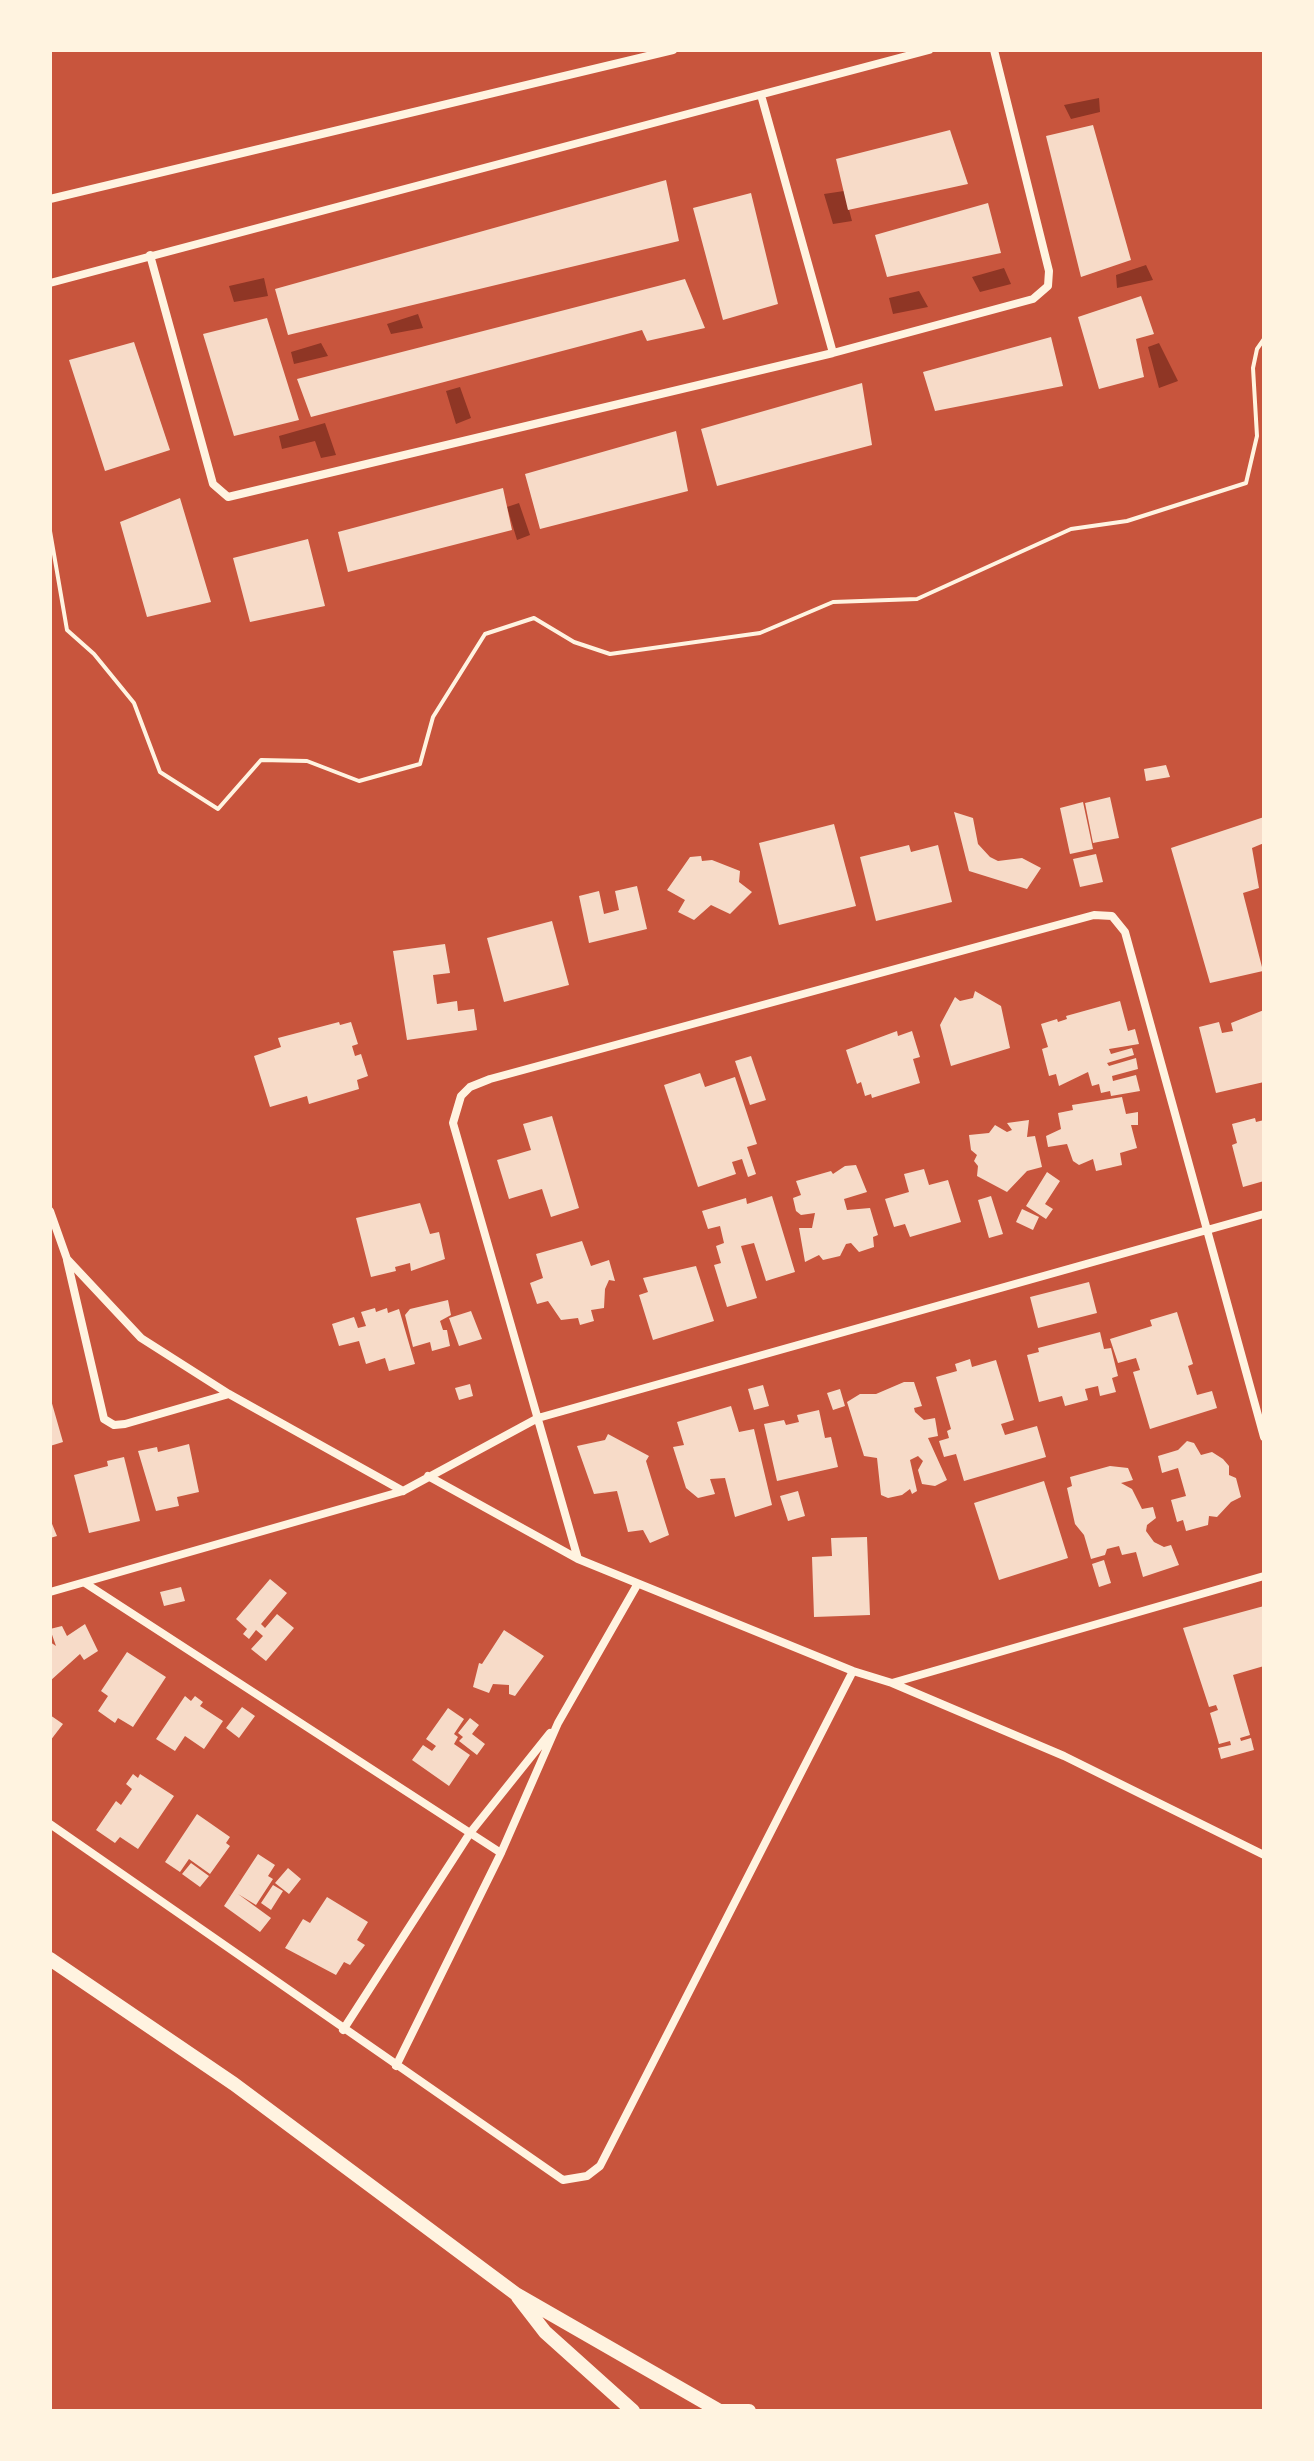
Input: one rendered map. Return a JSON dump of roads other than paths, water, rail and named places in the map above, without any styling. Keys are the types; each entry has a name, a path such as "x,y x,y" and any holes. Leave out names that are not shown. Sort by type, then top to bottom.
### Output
{"street":[{"path":"50,199 673,50"},
{"path":"50,283 929,50"},
{"path":"150,255 213,484 228,497 833,353 1033,299 1048,286 1049,271 994,50"},
{"path":"761,95 833,353"},
{"path":"578,1559 453,1123 461,1096 470,1087 490,1079 1103,914 1119,923 1125,932 1264,1437"},
{"path":"50,1211 67,1259 104,1419 114,1425 125,1424 229,1394"},
{"path":"50,1592 403,1491 538,1418 1264,1214"},
{"path":"67,1259 141,1338 229,1394 403,1491"},
{"path":"428,1476 578,1559 853,1671 892,1683 1064,1756 1264,1855"},
{"path":"892,1683 1264,1576"},
{"path":"85,1583 501,1853"},
{"path":"396,2066 501,1853 558,1723 637,1585"},
{"path":"50,1824 563,2180 587,2176 594,2171 663,2046 853,1671"},
{"path":"343,2030 470,1833 558,1723"},
{"path":"50,1959 234,2084 516,2294 717,2411 749,2411"},
{"path":"516,2294 545,2332 633,2411"}]}
